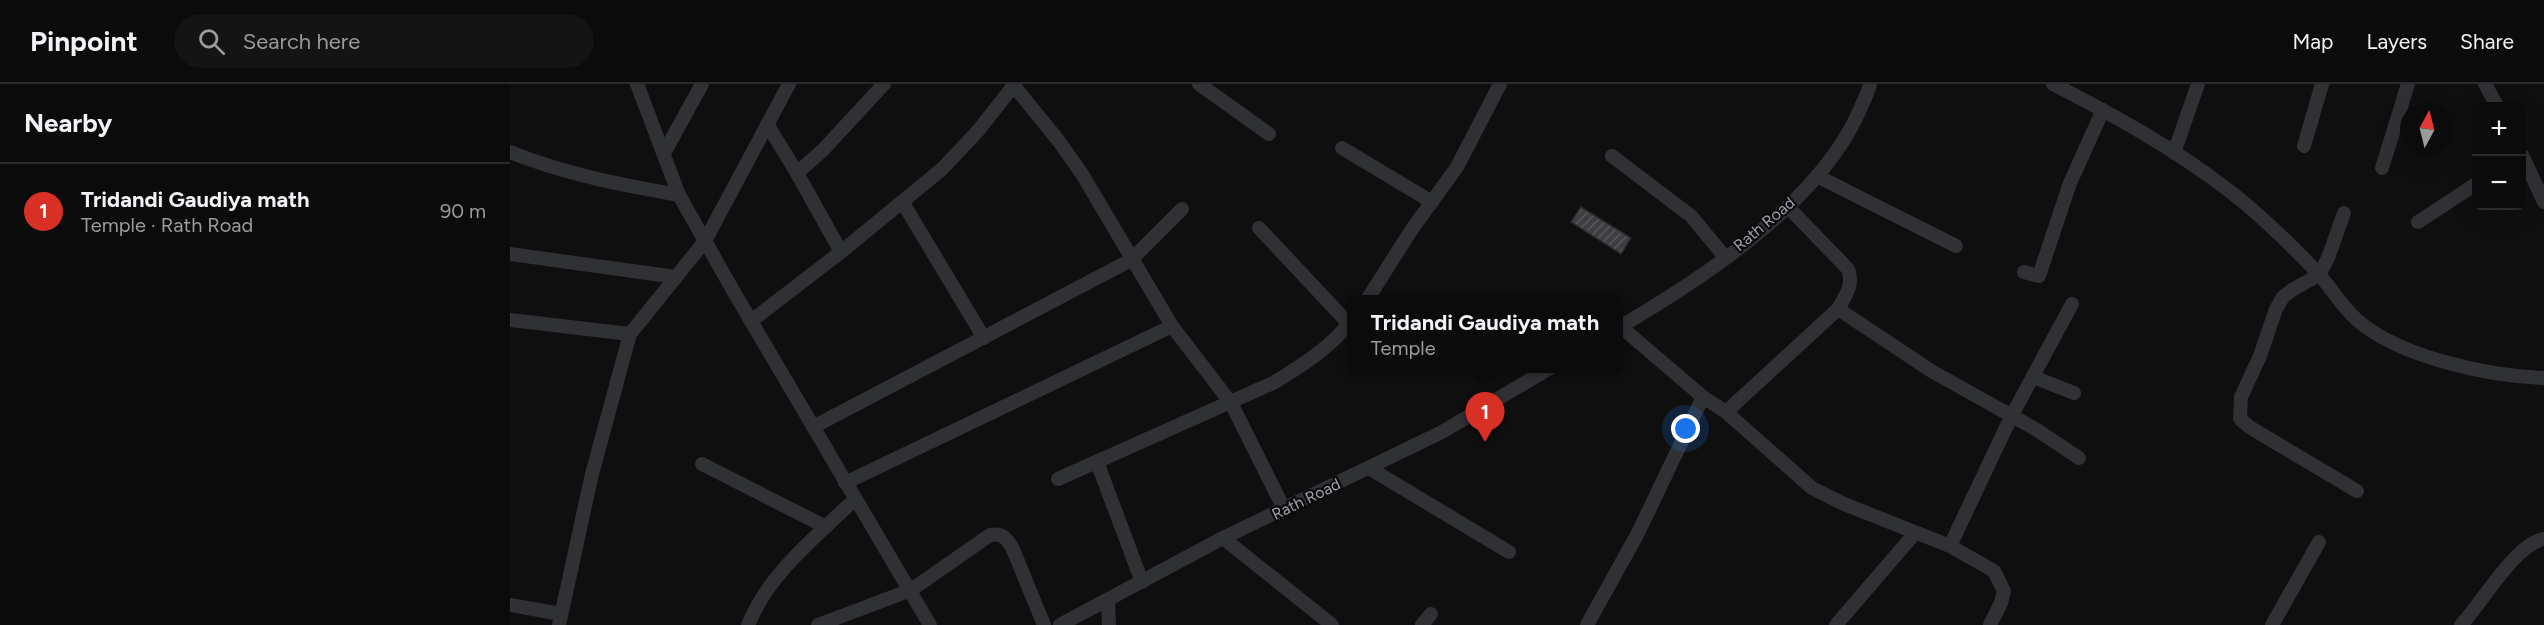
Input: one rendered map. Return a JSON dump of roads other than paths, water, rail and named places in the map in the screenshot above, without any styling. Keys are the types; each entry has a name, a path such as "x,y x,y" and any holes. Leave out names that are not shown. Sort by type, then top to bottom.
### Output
{"street":[{"path":"637,84 680,195 845,483 930,625"},
{"path":"664,153 702,84"},
{"path":"510,605 560,619 592,474 630,334 705,241 789,84"},
{"path":"797,173 823,150 884,84"},
{"path":"1199,84 1269,134"},
{"path":"1370,295 1470,144 1500,84"},
{"name":"Rath Road","path":"1623,325 1673,296 1788,207 1817,176 1848,135 1870,84"},
{"path":"2174,153 2198,84"},
{"path":"2304,146 2322,84"},
{"path":"2382,168 2408,84"},
{"path":"2485,84 2495,102"},
{"path":"751,321 903,203 949,162 977,132 1014,85 1082,174 1172,326 1231,403 1284,509"},
{"path":"2060,86 2174,153 2228,190 2274,230 2319,275 2357,320 2385,338 2413,351 2447,362 2526,377 2544,378"},
{"path":"2024,272 2039,276 2070,183 2103,110"},
{"path":"767,124 841,252"},
{"path":"1342,148 1432,202"},
{"path":"510,152 610,183 680,195"},
{"path":"1612,156 1690,216 1725,257"},
{"path":"2526,166 2544,202"},
{"path":"1817,176 1956,246"},
{"path":"2418,222 2472,187"},
{"path":"903,203 984,338"},
{"path":"1726,412 1838,309 1849,290 1852,278 1848,268 1788,207"},
{"path":"813,427 1131,260 1182,209"},
{"path":"2344,213 2328,258 2319,275 2283,297 2276,309 2260,356 2241,397 2240,419 2251,428 2358,491"},
{"path":"1258,228 1347,319"},
{"path":"510,254 676,277"},
{"path":"1950,546 2011,417 2072,304"},
{"path":"1838,309 1933,372 2037,430 2079,458"},
{"path":"510,320 630,334"},
{"path":"1058,479 1275,382 1308,362 1329,345 1347,325"},
{"path":"845,483 1172,326"},
{"path":"1623,329 1703,396 1726,412 1812,488 1844,504 1950,546 1994,571 2004,591 1990,625"},
{"name":"Rath Road","path":"1060,625 1223,538 1442,432 1543,373"},
{"path":"2033,377 2074,393"},
{"path":"1587,625 1638,533 1703,396"},
{"path":"1097,462 1142,582"},
{"path":"702,464 826,527"},
{"path":"1369,468 1509,552"},
{"path":"748,625 753,613 778,575 855,499"},
{"path":"818,625 911,590 990,535 998,533 1004,536 1012,547 1044,625"},
{"path":"1836,625 1915,533"},
{"path":"1223,538 1332,625"},
{"path":"2461,625 2521,550 2536,540 2544,539"},
{"path":"2272,625 2319,542"},
{"path":"1108,601 1109,625"}],"place":[{"name":"Tridandi Gaudiya math","path":"1485,442"}]}
